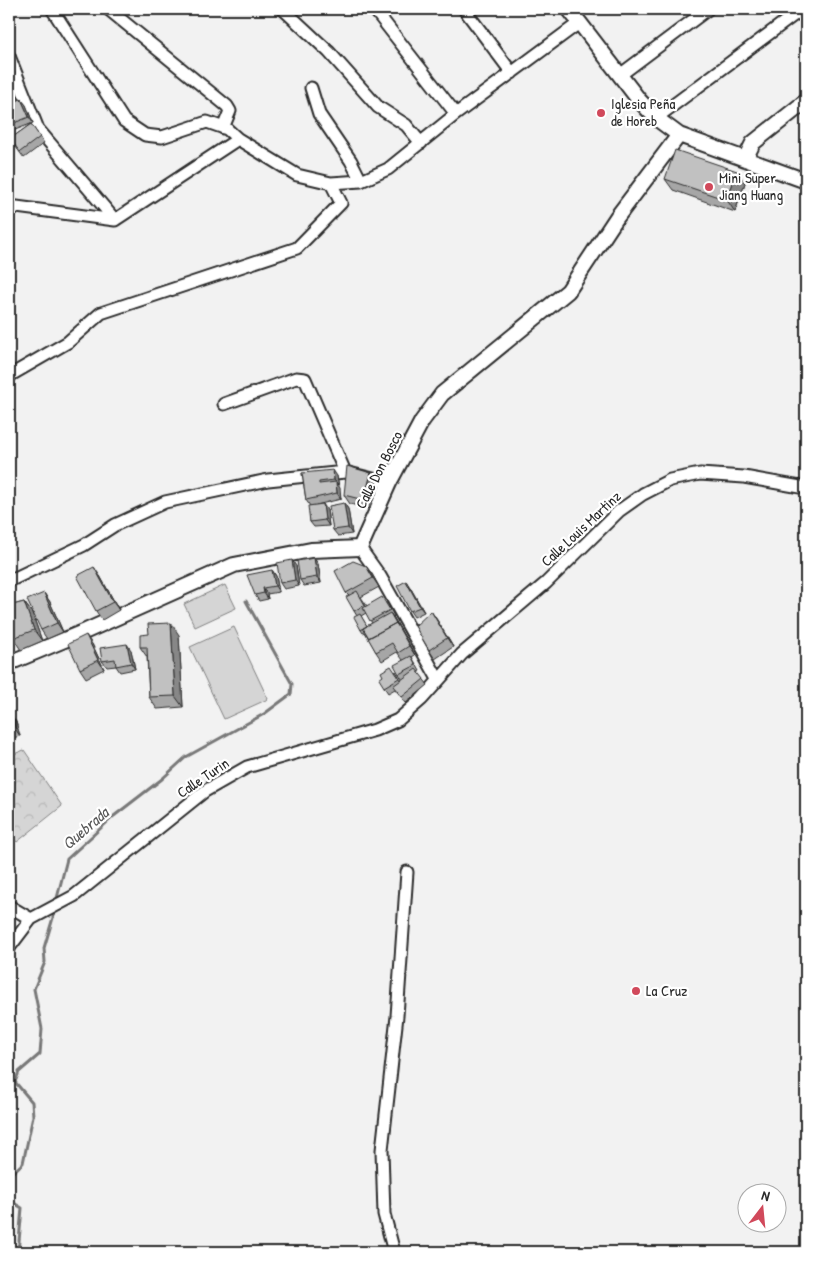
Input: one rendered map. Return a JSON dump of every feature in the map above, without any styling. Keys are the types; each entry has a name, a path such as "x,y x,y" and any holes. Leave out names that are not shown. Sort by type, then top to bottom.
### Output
{"street":[{"path":"52,9 124,121 145,135 162,137 207,122 223,128 296,175 331,183 361,181 388,169 456,114 512,73 576,14 620,75 656,118 679,136 806,181"},
{"path":"108,9 227,106 230,111 223,128"},
{"path":"283,9 329,52 378,107 406,125 421,143"},
{"path":"374,9 456,114"},
{"path":"464,9 512,73"},
{"path":"620,75 708,9"},
{"path":"656,118 802,9"},
{"path":"9,56 38,129 115,220"},
{"path":"311,88 319,114 351,161 361,181"},
{"path":"745,159 753,143 806,100"},
{"name":"Calle Don Bosco","path":"360,548 389,483 422,421 442,394 568,291 617,217 679,136"},
{"path":"9,206 115,220 238,139"},
{"path":"9,376 68,342 101,313 297,248 341,203 331,183"},
{"path":"224,404 296,378 305,379 346,472"},
{"path":"9,580 84,545 115,524 166,502 268,480 346,472 389,483"},
{"name":"Calle Louis Martinz","path":"438,679 462,654 546,583 619,511 650,490 670,480 700,474 744,477 806,488"},
{"path":"9,662 86,632 234,565 311,550 360,548 380,576 438,679"},
{"name":"Calle Turin","path":"9,948 31,919 74,896 205,791 247,767 376,730 398,720 422,699 438,679"},
{"path":"394,1252 384,1214 382,1150 398,1006 407,872"},
{"path":"9,906 31,919"}],"green space":[{"path":"225,585 236,608 195,627 184,604"},
{"path":"234,627 268,699 224,719 190,647"},
{"path":"24,750 62,806 17,842 9,834 9,756"}],"building":[{"path":"9,90 15,98 9,101"},
{"path":"21,99 29,117 9,125 9,104"},
{"path":"31,124 40,137 20,152 10,139"},
{"name":"Mini Super Jiang Huang","path":"675,150 737,171 727,200 665,179"},
{"path":"347,466 371,473 364,500 344,495"},
{"path":"333,470 334,480 319,482 319,484 336,482 337,493 306,500 302,473"},
{"path":"344,503 348,528 333,530 329,506"},
{"path":"323,504 325,520 310,522 308,506"},
{"path":"314,558 317,577 300,580 297,561"},
{"path":"292,560 295,580 280,583 277,563"},
{"path":"353,561 366,566 373,578 346,593 335,571"},
{"path":"94,567 113,602 96,611 77,576"},
{"path":"272,570 275,586 263,588 264,593 255,595 247,575"},
{"path":"406,581 420,607 410,611 397,586"},
{"path":"357,591 365,605 354,611 346,597"},
{"path":"44,593 57,623 41,630 27,600"},
{"path":"382,597 390,610 370,621 363,608"},
{"path":"24,602 34,630 13,638 9,627 9,606"},
{"path":"431,611 447,638 429,650 415,626"},
{"path":"390,613 396,623 369,638 363,628"},
{"path":"360,614 367,626 361,630 354,617"},
{"path":"171,623 175,696 149,697 147,647 140,647 140,635 149,634 148,624"},
{"path":"396,623 409,646 398,653 392,643 376,652 368,638"},
{"path":"86,635 98,660 80,669 68,644"},
{"path":"127,644 131,663 116,666 115,659 102,661 100,648"},
{"path":"411,656 416,665 399,674 394,665"},
{"path":"391,666 399,678 384,687 379,679 383,676 381,672"},
{"path":"416,669 424,679 402,697 393,686"},
{"path":"12,716 16,730 9,732 9,717"}],"waterway":[{"name":"Quebrada","path":"56,902 67,859 114,816 162,779 186,757 264,714 291,694 292,684 246,601"},
{"name":"Quebrada","path":"9,1176 23,1163 33,1116 32,1102 15,1082 19,1072 40,1054 42,1029 34,989 45,962 44,948 55,911"},
{"name":"Quebrada","path":"9,1200 22,1208 18,1252"}],"place":[{"name":"Iglesia Peña de Horeb","path":"601,113"},
{"name":"Mini Super Jiang Huang","path":"709,187"},
{"name":"La Cruz","path":"636,991"}]}
